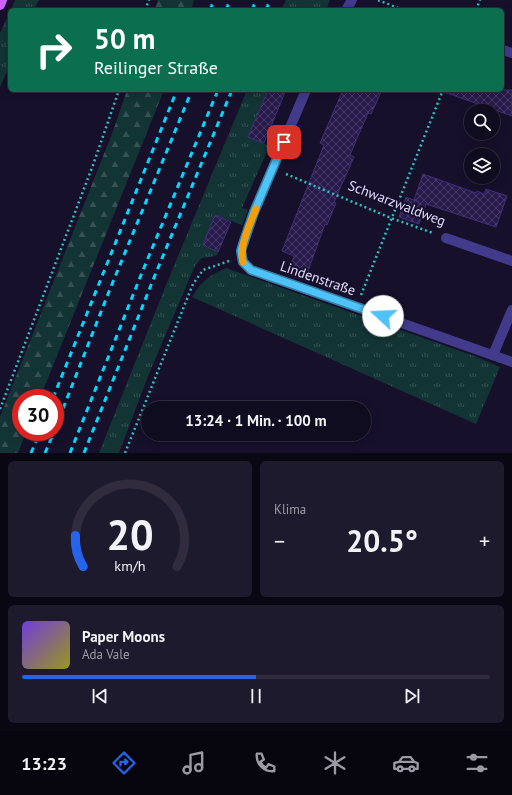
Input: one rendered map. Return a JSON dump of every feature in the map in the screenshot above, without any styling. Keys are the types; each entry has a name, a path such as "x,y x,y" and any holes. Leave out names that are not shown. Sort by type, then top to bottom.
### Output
{"main road":[{"path":"0,5 2,0"}],"street":[{"path":"242,258 243,244 272,168 305,92"},
{"name":"Schwarzwaldweg","path":"446,238 512,261"},
{"name":"Lindenstraße","path":"242,258 243,262 251,270 512,362"},
{"path":"494,355 512,310"}],"path":[{"path":"378,0 398,8"},
{"path":"0,409 93,164 118,92"},
{"path":"356,306 442,92"},
{"name":"Schwarzwaldweg","path":"272,168 391,218 446,238"},
{"path":"125,453 193,284 202,270 223,262 242,258"}],"green space":[{"path":"15,0 39,0 35,8 12,8"},
{"path":"158,0 194,0 192,8 155,8"},
{"path":"286,0 330,0 327,8 282,8"},
{"path":"8,15 8,69 0,87 0,33"},
{"path":"126,92 163,92 44,389 12,389 12,441 23,441 18,453 0,453 0,417 113,131"},
{"path":"246,92 267,92 248,137 264,143 269,147 242,208 248,210 242,225 215,215 203,245 218,252 217,255 200,260 194,268 148,376 119,453 99,453 166,285"},
{"path":"226,268 477,357 500,367 476,424 192,297 206,280"}],"building":[{"path":"504,90 512,90 512,116 500,112 500,104 478,104 444,92 504,92"},
{"path":"267,92 285,92 264,143 248,137"},
{"path":"342,92 381,92 371,114 368,113 350,155 354,157 334,202 336,203 327,225 325,224 308,271 291,264 294,256 282,251 324,145 320,143"},
{"path":"423,174 476,193 477,191 484,194 486,189 507,196 496,227 426,204 419,224 399,217 406,197 419,202 414,200"},
{"path":"215,215 231,222 218,252 203,245"}],"railway":[{"path":"211,8 214,0"},
{"path":"227,8 230,0"},
{"path":"253,8 256,0"},
{"path":"267,8 270,0"},
{"path":"57,389 176,92"},
{"path":"64,406 108,294 191,92"},
{"path":"70,453 141,275 217,92"},
{"path":"84,453 153,280 231,92"},
{"path":"31,453 36,441"},
{"path":"45,453 50,441"}],"slow traffic":[{"path":"243,262 241,251 256,209"}],"route":[{"path":"284,142 254,212 243,244 241,251 243,262 251,270 383,316"}]}
